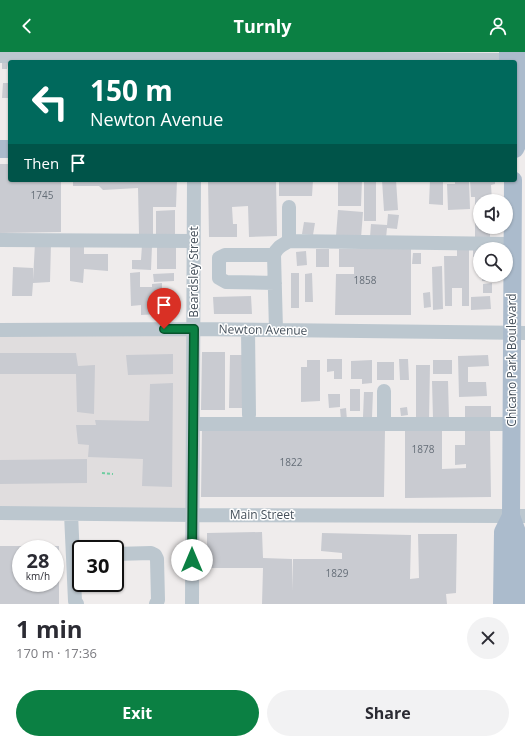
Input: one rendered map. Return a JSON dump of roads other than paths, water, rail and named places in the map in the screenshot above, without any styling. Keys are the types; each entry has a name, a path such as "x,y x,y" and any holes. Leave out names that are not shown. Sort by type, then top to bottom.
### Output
{"main road":[{"path":"517,71 522,135 517,145"},
{"name":"Chicano Park Boulevard","path":"511,242 513,182"},
{"name":"Chicano Park Boulevard","path":"513,266 519,333 511,424 518,516 518,604"},
{"name":"Chicano Park Boulevard","path":"502,604 503,532 518,516"}],"street":[{"path":"0,56 516,58"},
{"name":"Beardsley Street","path":"192,604 194,182"},
{"path":"289,207 289,241"},
{"path":"0,240 193,240"},
{"path":"276,330 274,255 276,250 281,245 289,241 473,243"},
{"path":"274,255 225,255 219,258 219,278 226,282 275,283"},
{"name":"Newton Avenue","path":"0,330 194,329 519,333"},
{"path":"248,330 249,415"},
{"path":"384,391 384,424"},
{"path":"193,424 511,424"},
{"name":"Main Street","path":"0,513 518,516"},
{"path":"71,514 75,540"},
{"path":"124,554 151,553 155,555 158,566 158,600 156,604"},
{"path":"75,592 75,601 77,604"}]}
